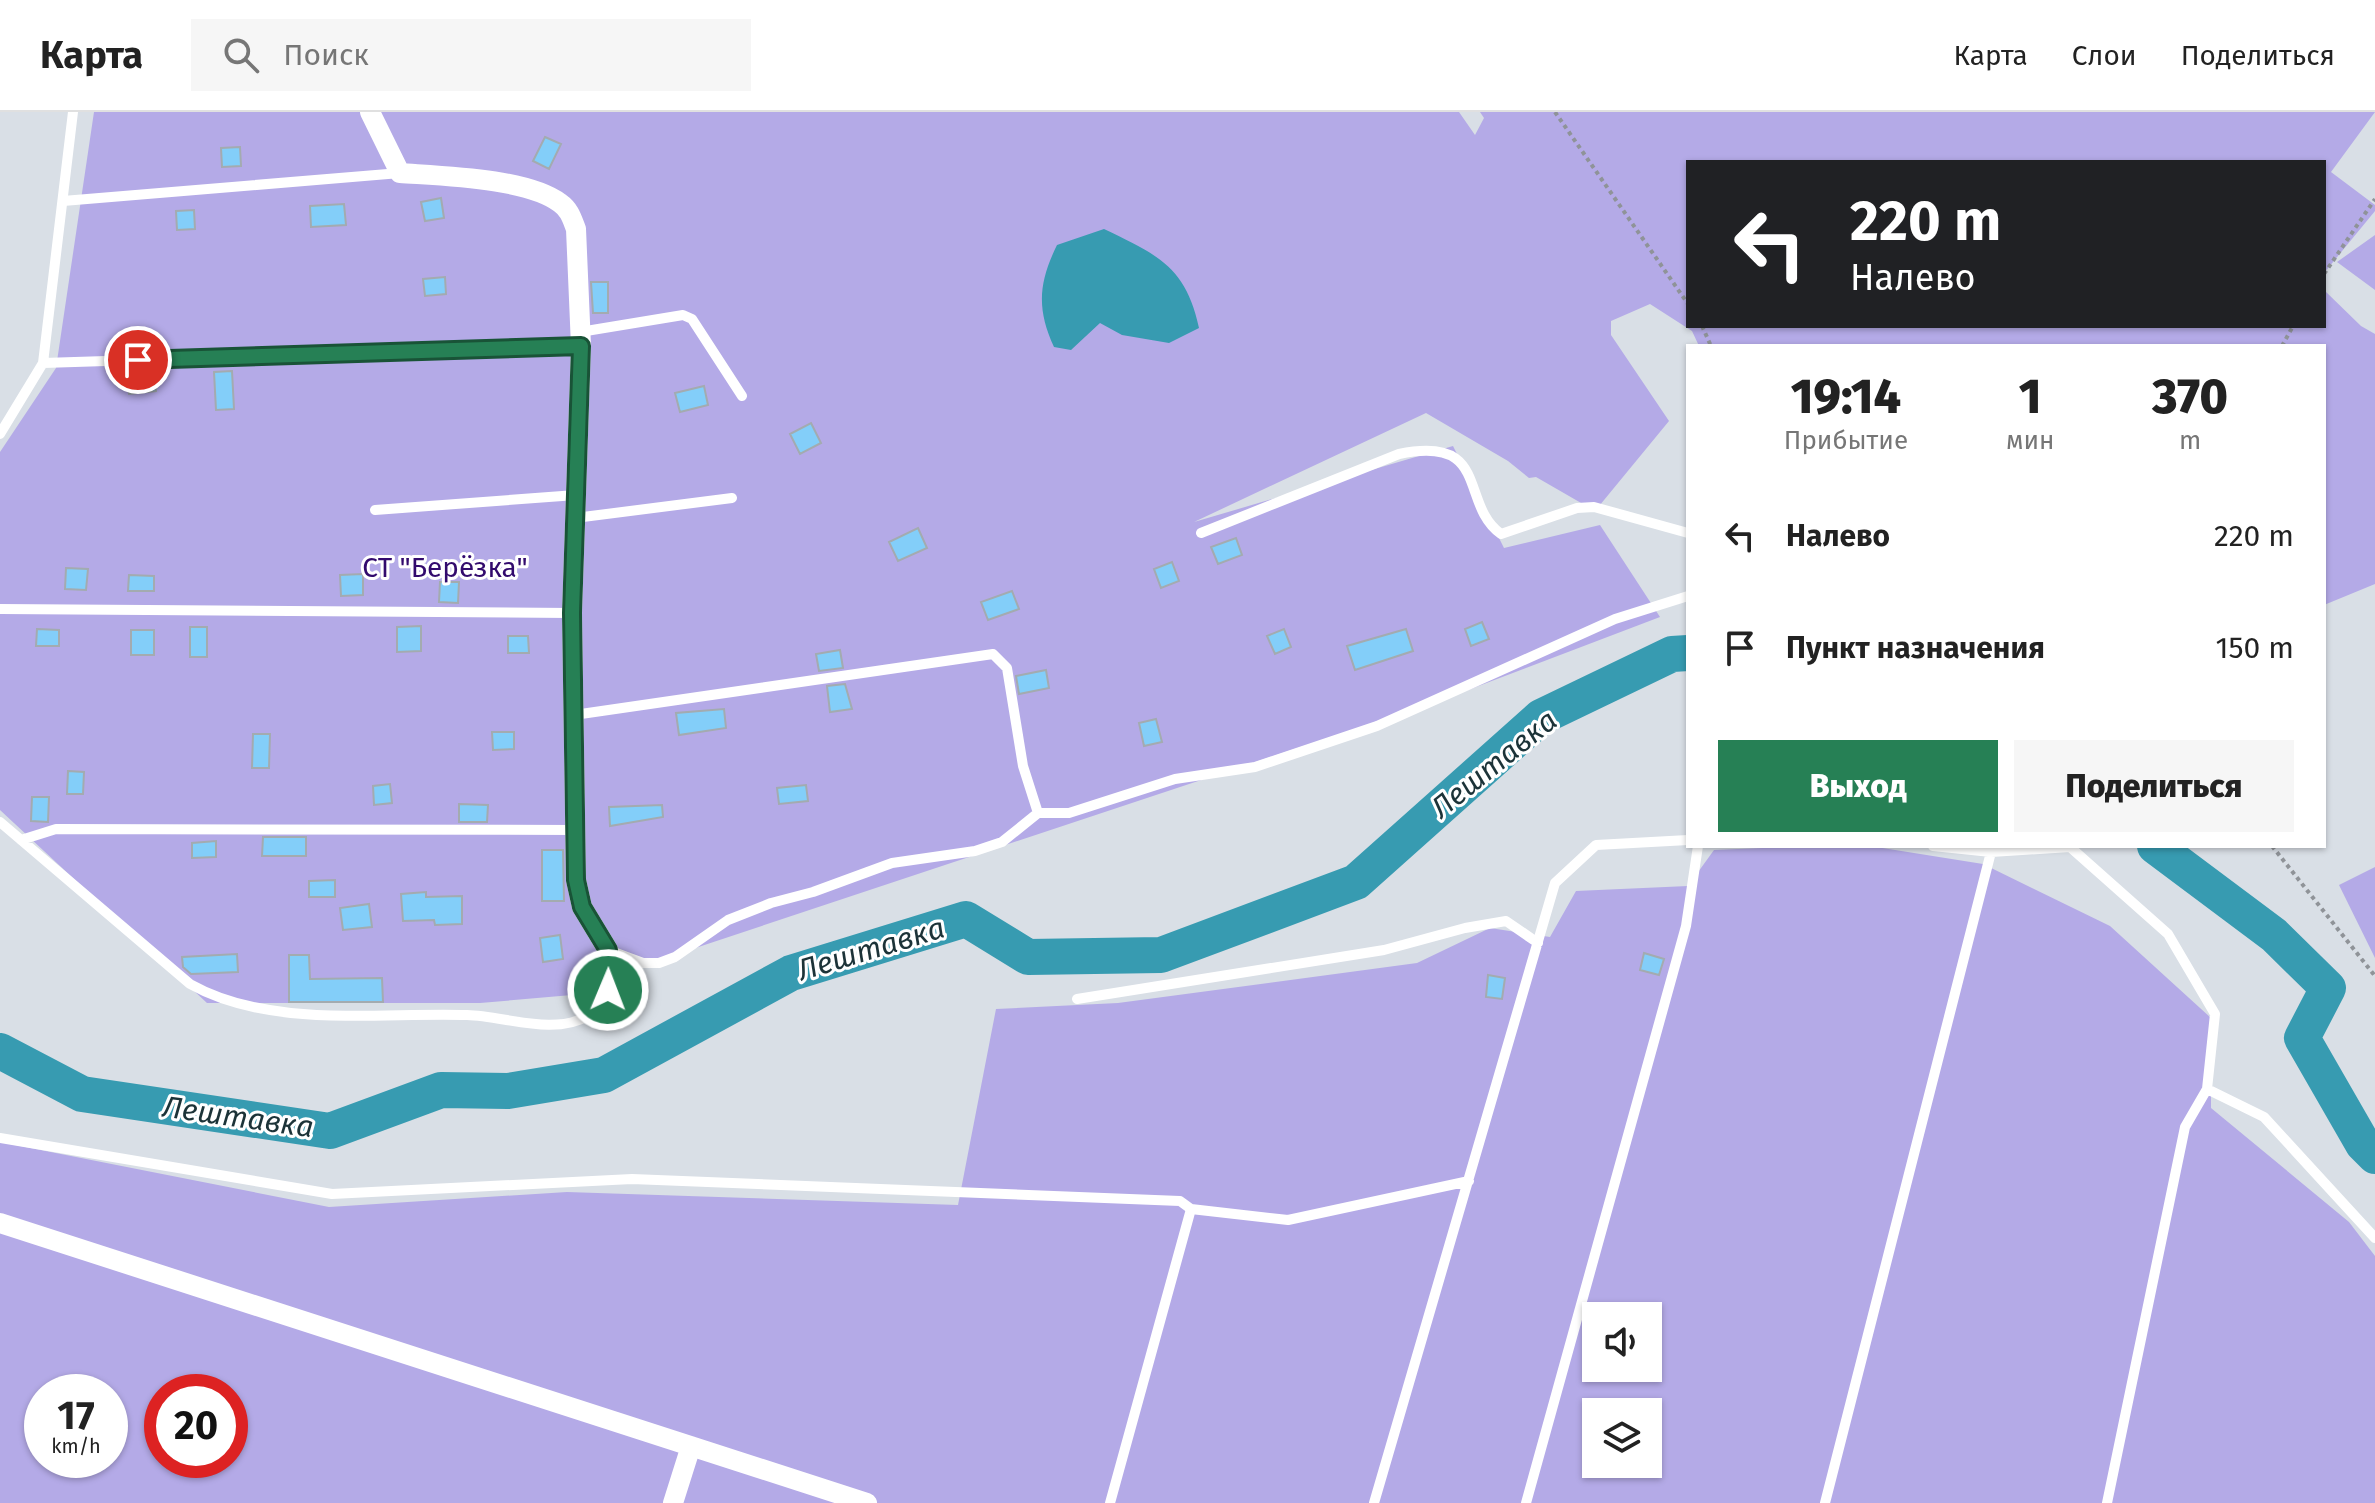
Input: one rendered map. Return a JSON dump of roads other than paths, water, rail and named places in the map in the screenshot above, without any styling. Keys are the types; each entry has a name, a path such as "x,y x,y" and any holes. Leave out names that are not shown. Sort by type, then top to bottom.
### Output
{"street":[{"path":"370,112 400,173 460,177 506,185 559,202 570,213 576,229 581,339 572,613 576,880 582,907 608,950"},
{"path":"0,1223 867,1503"},
{"path":"673,1503 691,1446"}],"lane":[{"path":"0,434 43,363 73,112"},
{"path":"63,201 400,173"},
{"path":"43,363 581,339 683,315 692,319 742,396"},
{"path":"1201,533 1399,454 1419,450 1439,452 1456,459 1468,471 1492,528 1501,534 1577,508 1594,507 1686,532"},
{"path":"375,510 576,495"},
{"path":"575,518 732,498"},
{"path":"0,822 190,984 228,1001 354,1017 469,1015 554,1025 575,1022 591,1014 608,990 608,950 643,963 659,963 675,957 728,920 771,903 813,892 892,863 975,851 1002,842 1038,813 1069,813 1175,779 1255,767 1377,726 1615,619 1686,597"},
{"path":"0,609 572,613"},
{"path":"574,715 993,654 1007,668 1023,766 1038,813"},
{"path":"21,840 56,829 577,830"},
{"path":"1374,1503 1555,883 1596,845 1686,840"},
{"path":"1526,1503 1686,926 1698,848"},
{"path":"1952,848 1991,852 2054,848"},
{"path":"2071,848 2168,934 2215,1014 2207,1089 2185,1127 2107,1503"},
{"path":"1825,1503 1991,852"},
{"path":"1077,999 1384,950 1465,928 1506,921 1538,943"},
{"path":"2207,1089 2264,1117 2375,1238"},
{"path":"0,1138 332,1194 632,1179 1180,1201 1191,1209 1288,1220 1469,1181"},
{"path":"1110,1503 1191,1209"}],"water":[{"path":"1104,229 1167,265 1186,290 1199,328 1169,343 1122,335 1100,323 1071,350 1054,347 1042,307 1043,283 1051,258 1057,245"}],"waterway":[{"name":"Лештавка","path":"0,1051 82,1094 330,1131 441,1090 508,1091 604,1075 791,973 966,919 1028,957 1161,955 1356,882 1541,717 1672,654 1686,653"},
{"name":"Лештавка","path":"2158,848 2274,935 2328,988 2302,1038 2363,1144 2375,1156"}],"park label":[{"name":"СТ \"Берёзка\"","path":"445,567"}]}
